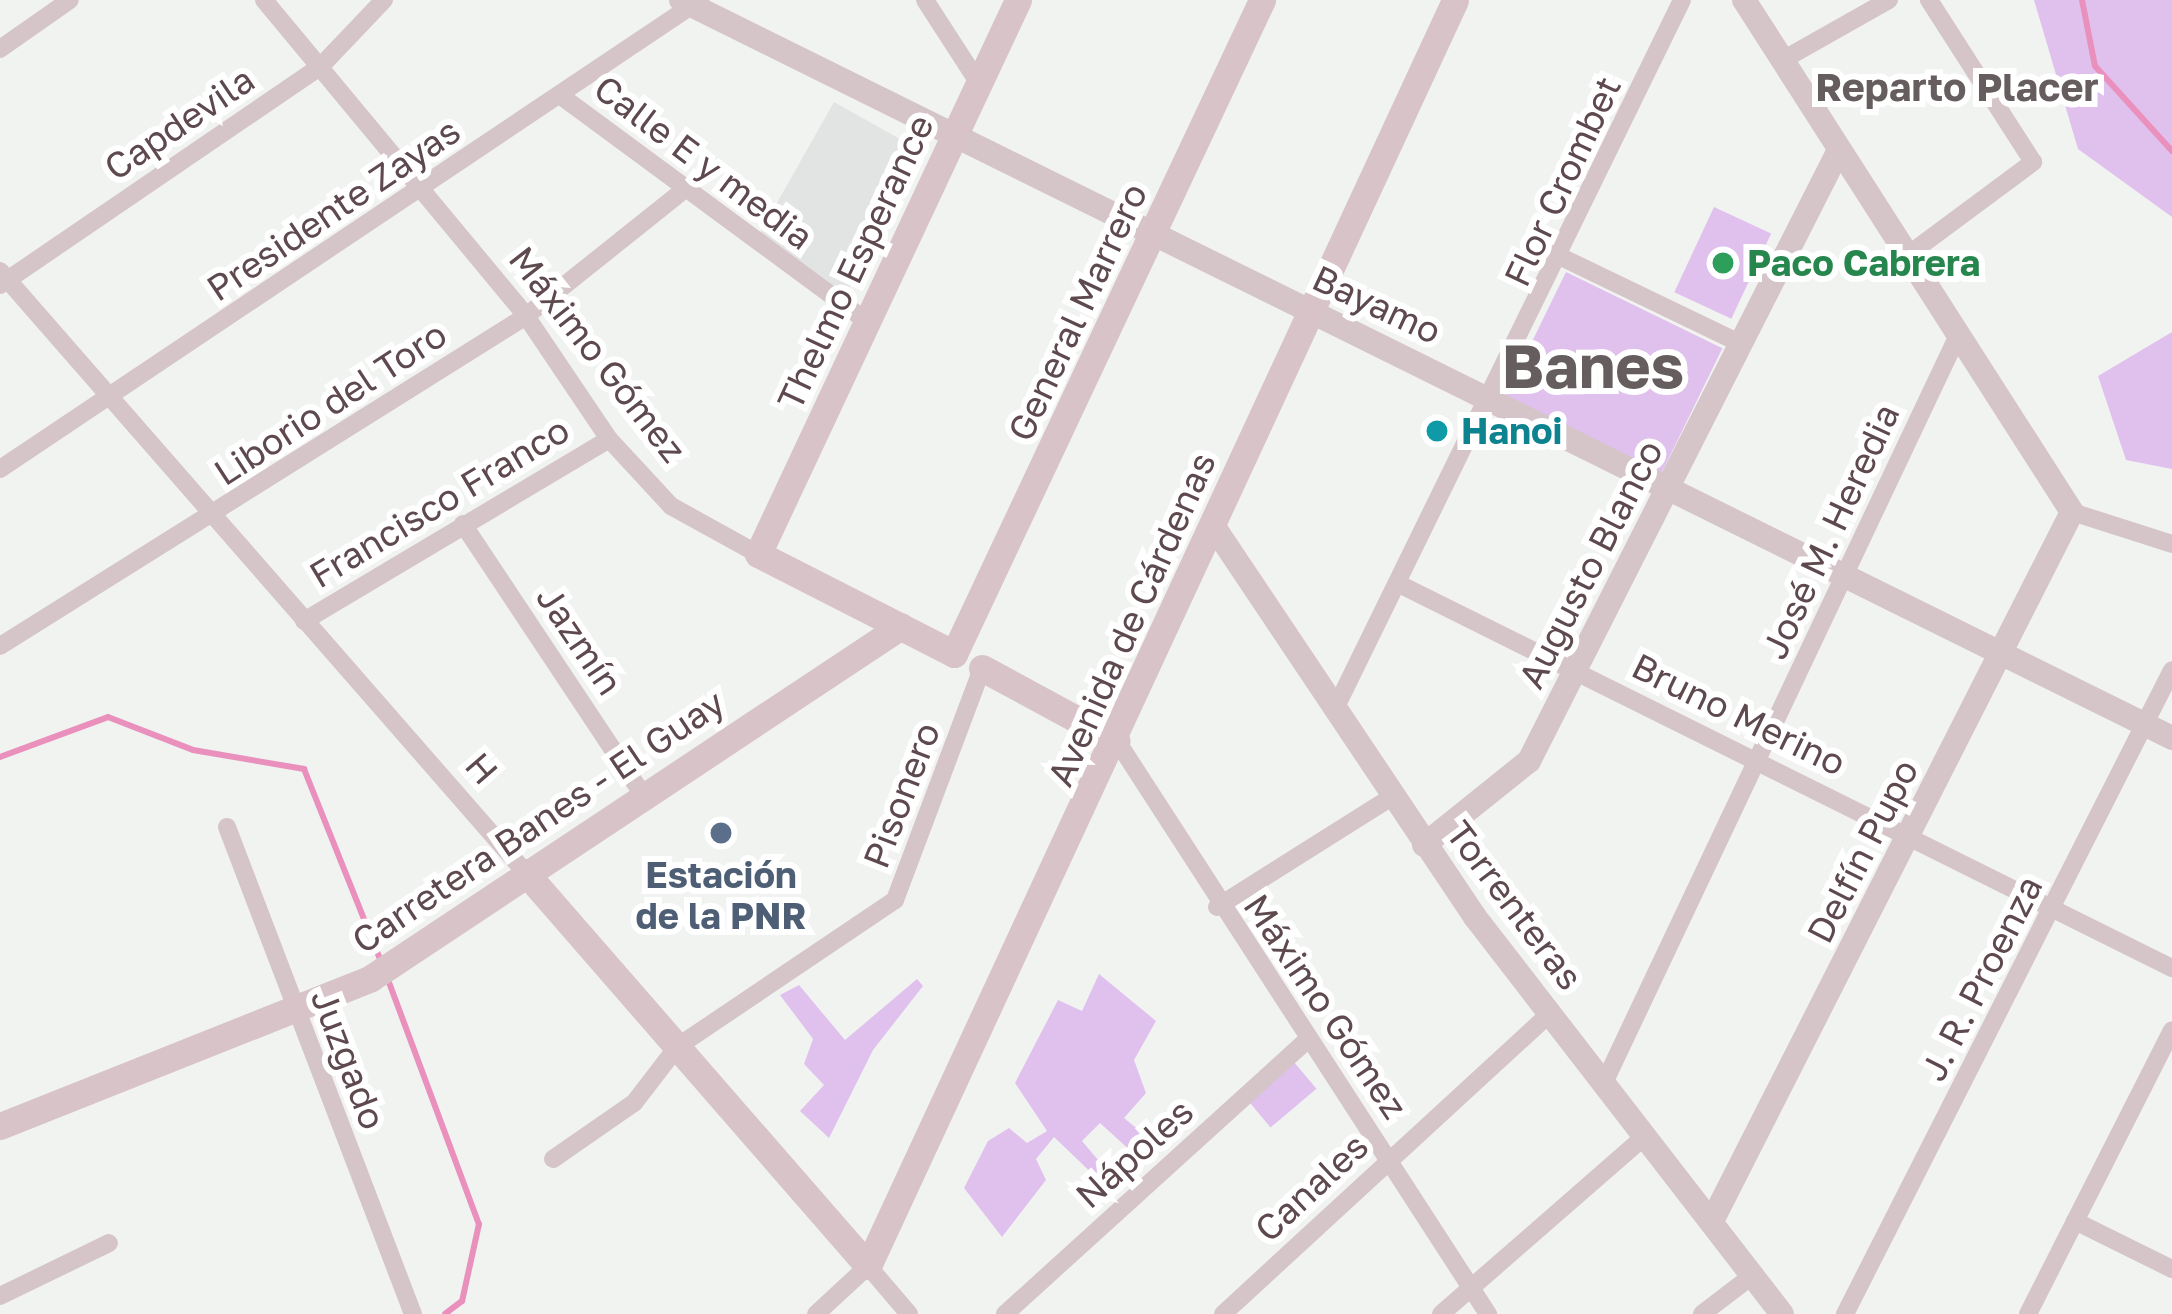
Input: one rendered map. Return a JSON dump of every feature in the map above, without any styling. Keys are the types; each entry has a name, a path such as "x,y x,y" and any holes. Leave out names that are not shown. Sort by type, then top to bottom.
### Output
{"main road":[{"name":"Thelmo Esperance","path":"758,554 1018,0"},
{"name":"General Marrero","path":"954,653 1262,0"},
{"name":"Avenida de Cárdenas","path":"868,1266 1117,740 1455,0"},
{"name":"Máximo Gómez","path":"758,554 954,653"},
{"name":"Carretera Banes - El Guay","path":"0,1126 371,978 642,793 901,626"},
{"path":"982,668 1117,740"},
{"name":"H","path":"525,872 868,1266"}],"street":[{"path":"0,49 70,0"},
{"name":"Máximo Gómez","path":"264,0 526,316 609,439 671,506 758,554"},
{"name":"Capdevila","path":"3,279 322,65 384,0"},
{"path":"925,0 978,82"},
{"name":"Flor Crombet","path":"1335,709 1403,586 1495,399 1682,0"},
{"path":"1744,0 2072,512 2172,544"},
{"path":"1780,61 1889,0"},
{"path":"1908,255 2033,162 1928,0"},
{"name":"Bayamo","path":"690,2 952,138 1847,571 2172,738"},
{"name":"Presidente Zayas","path":"0,470 561,96 690,2"},
{"name":"Calle E y media","path":"561,96 679,194 866,322"},
{"name":"Augusto Blanco","path":"1424,845 1529,760 1839,150"},
{"name":"Liborio del Toro","path":"0,646 214,517 526,316 679,194"},
{"path":"1564,258 1742,344"},
{"name":"H","path":"3,279 525,872"},
{"name":"José M. Heredia","path":"1605,1081 1959,333"},
{"name":"Francisco Franco","path":"304,621 609,439"},
{"name":"Delfín Pupo","path":"1712,1221 1912,836 2072,512"},
{"name":"Jazmín","path":"463,524 642,793"},
{"name":"Torrenteras","path":"1212,524 1424,845 1782,1314"},
{"name":"Bruno Merino","path":"1403,586 2172,968"},
{"path":"954,653 982,668"},
{"name":"Pisonero","path":"553,1159 634,1103 677,1047 895,900 982,668"},
{"name":"J. R. Proenza","path":"1845,1314 2172,670"},
{"name":"Máximo Gómez","path":"1117,740 1217,907 1488,1314"},
{"path":"1217,907 1392,797"},
{"name":"Juzgado","path":"227,827 412,1314"},
{"name":"Canales","path":"1223,1314 1551,1012"},
{"path":"2028,1314 2172,1030"},
{"name":"Nápoles","path":"1005,1314 1306,1042"},
{"path":"1441,1314 1645,1136"},
{"path":"2075,1221 2172,1269"},
{"path":"0,1296 110,1243"},
{"path":"816,1314 868,1266"},
{"name":"H","path":"868,1266 909,1314"},
{"path":"1702,1314 1753,1275"}],"shaded area":[{"path":"2034,0 2172,0 2172,217 2078,149"},
{"path":"834,102 916,148 845,297 757,238"},
{"name":"Paco Cabrera","path":"1714,207 1771,234 1731,319 1674,292"},
{"path":"1566,272 1722,348 1661,475 1504,399"},
{"path":"2172,332 2172,469 2126,460 2098,376"},
{"path":"1099,974 1156,1021 1134,1060 1146,1093 1124,1118 1151,1140 1133,1153 1100,1123 1082,1141 1110,1174 1102,1183 1054,1137 1036,1159 1046,1180 1002,1237 964,1188 988,1141 1009,1128 1027,1143 1047,1131 1015,1083 1058,1000 1082,1011"},
{"path":"917,979 923,986 873,1050 829,1138 800,1111 824,1085 804,1064 813,1039 780,995 799,985 845,1040"},
{"path":"1294,1062 1316,1089 1271,1127 1248,1101"}],"waterway":[{"path":"2082,0 2095,66 2172,151"},
{"path":"0,757 108,717 193,750 304,769 380,959"},
{"path":"387,977 479,1224 462,1301 445,1314"}],"place":[{"name":"Paco Cabrera","path":"1723,263"},
{"name":"Hanoi","path":"1437,431"},
{"name":"Estación de la PNR","path":"721,833"}],"district":[{"name":"Reparto Placer","path":"1957,87"},
{"name":"Banes","path":"1593,365"}]}
